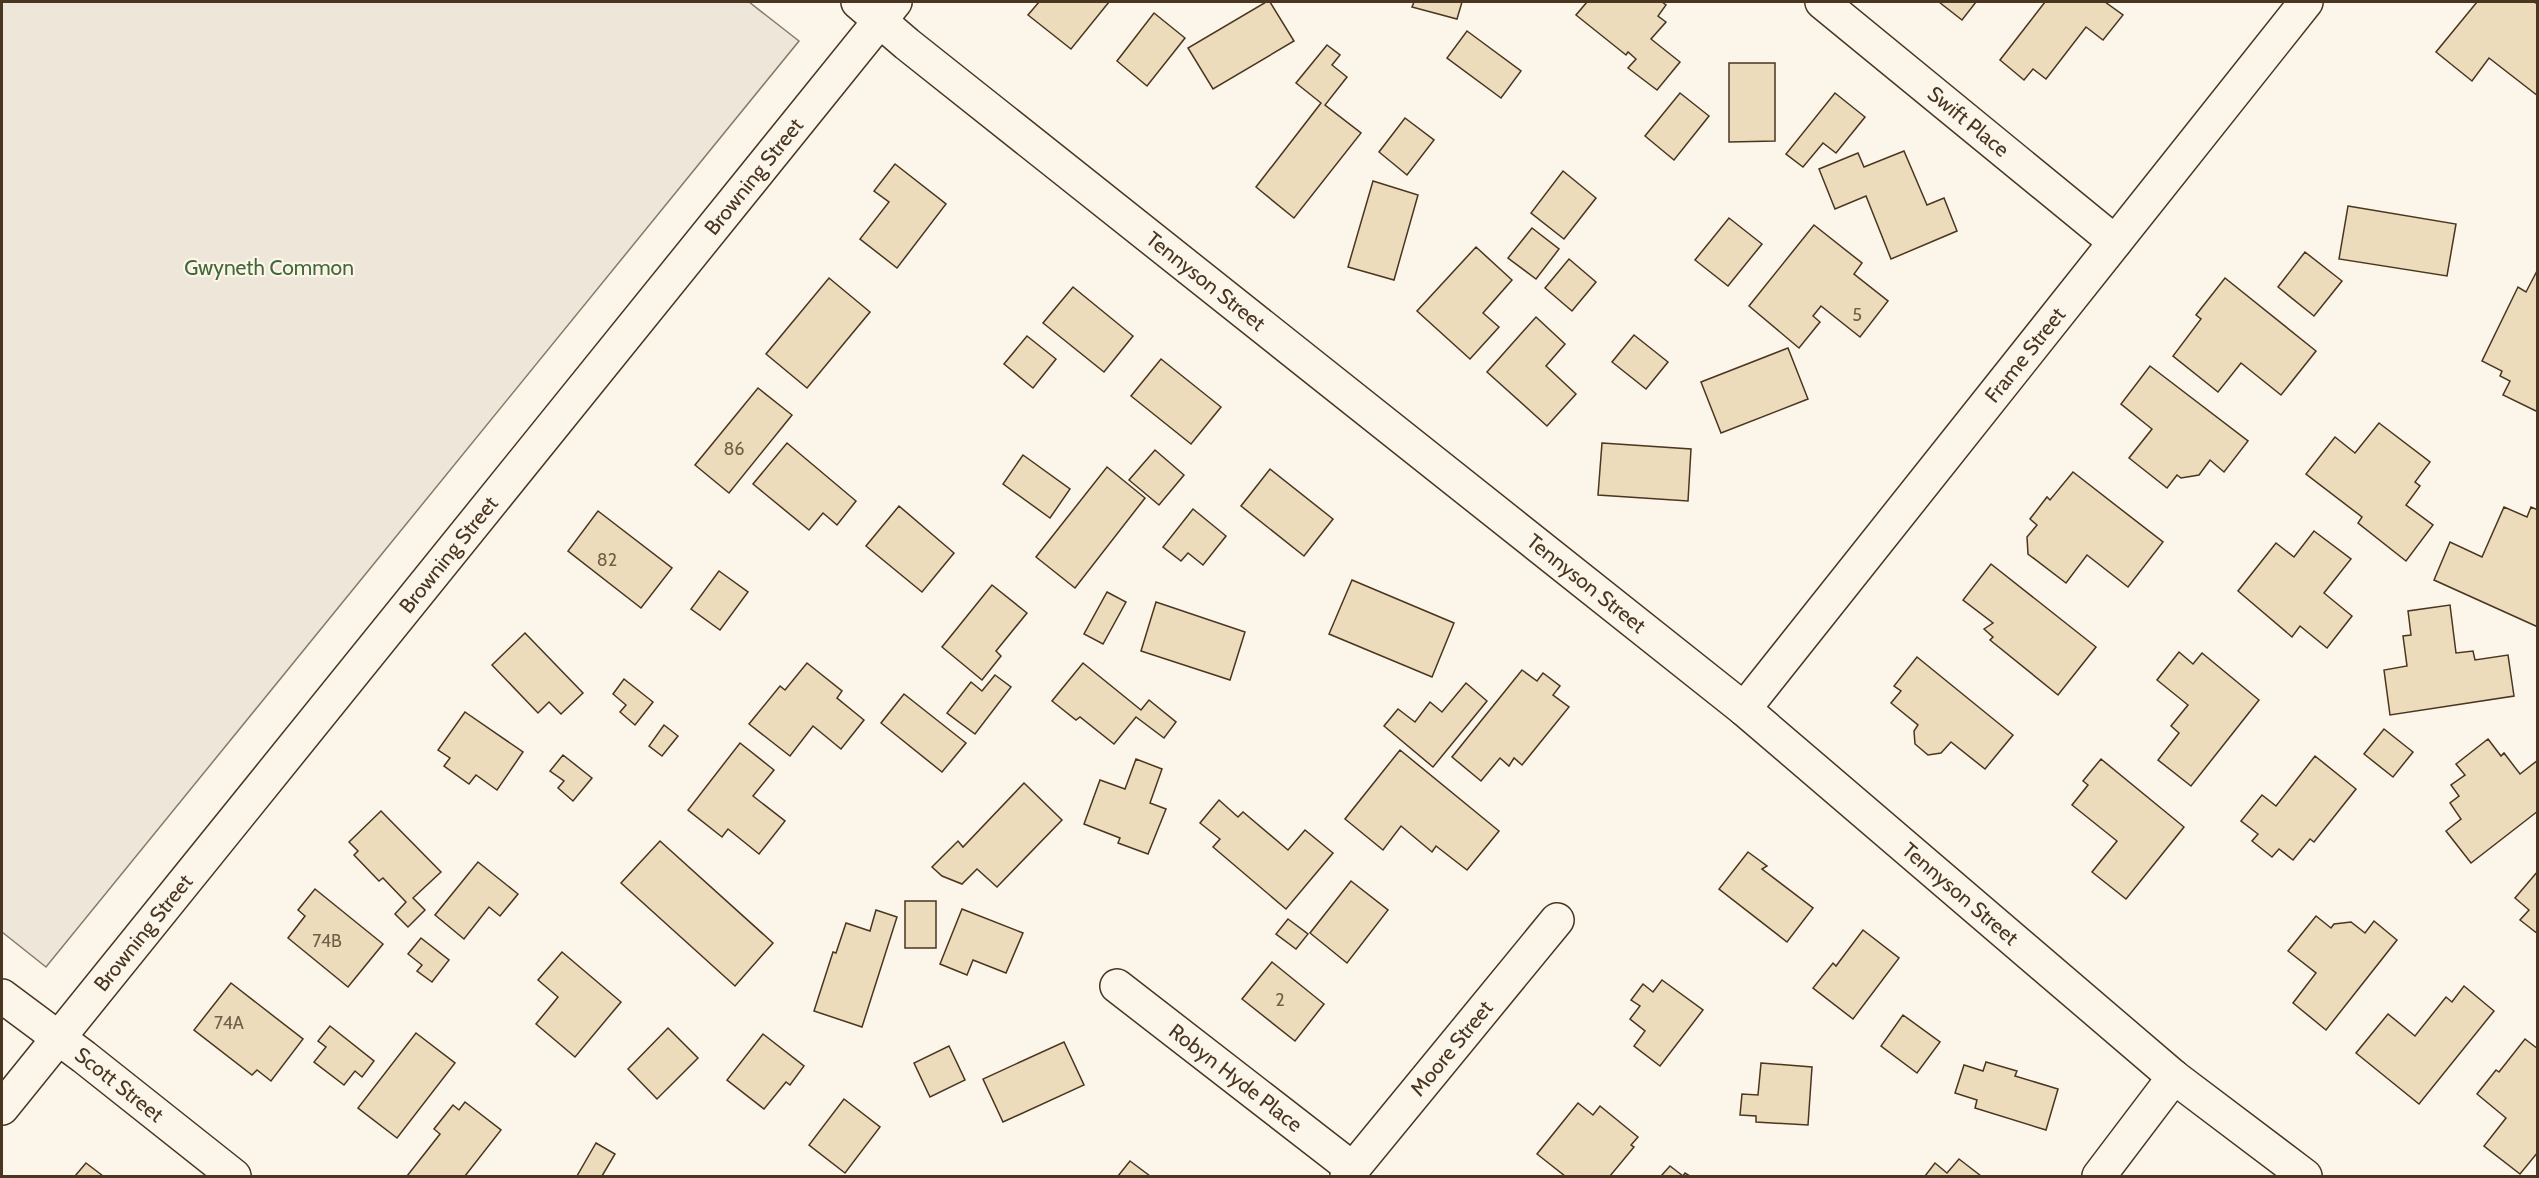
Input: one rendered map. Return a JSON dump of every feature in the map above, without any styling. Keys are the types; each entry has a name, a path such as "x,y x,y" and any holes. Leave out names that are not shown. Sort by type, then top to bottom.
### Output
{"street":[{"name":"Swift Place","path":"1822,2 2115,242"},
{"name":"Frame Street","path":"1744,709 2306,2"},
{"name":"Tennyson Street","path":"877,8 1744,709 2174,1077 2304,1176"},
{"name":"Browning Street","path":"2,1108 877,8"},
{"name":"Moore Street","path":"1350,1173 1557,921"},
{"name":"Robyn Hyde Place","path":"1117,986 1350,1173"},
{"name":"Scott Street","path":"2,996 84,1057 234,1176"},
{"path":"2099,1176 2174,1077"}],"green space":[{"name":"Gwyneth Common","path":"2,2 749,2 799,41 46,967 2,932"}],"building":[{"path":"1039,2 1109,2 1071,49 1028,15"},
{"path":"1266,2 1270,2 1294,41 1213,89 1188,48"},
{"path":"1414,2 1462,2 1457,19 1412,7"},
{"path":"1587,2 1662,2 1666,5 1658,16 1666,22 1651,39 1680,62 1657,90 1628,68 1636,59 1628,52 1626,55 1576,15"},
{"path":"1939,2 1976,2 1962,20"},
{"path":"2045,2 2105,2 2123,15 2103,40 2086,27 2046,79 2033,69 2024,80 2000,60"},
{"path":"2477,2 2534,2 2538,4 2538,96 2489,58 2472,81 2436,52"},
{"path":"1154,13 1185,38 1147,86 1117,61"},
{"path":"1467,31 1521,71 1501,98 1447,58"},
{"path":"1327,45 1340,55 1332,65 1347,77 1325,105 1361,133 1294,218 1256,187 1321,103 1296,83"},
{"path":"1729,63 1775,63 1775,141 1729,142"},
{"path":"1680,93 1709,116 1674,160 1645,136"},
{"path":"1835,93 1865,117 1836,153 1823,143 1803,167 1786,154"},
{"path":"1405,118 1434,140 1407,175 1379,152"},
{"path":"1904,151 1927,205 1944,198 1957,231 1891,259 1866,196 1835,209 1819,169 1858,153 1864,167"},
{"path":"895,164 946,204 897,268 860,239 889,202 874,191"},
{"path":"1563,171 1596,198 1564,239 1531,213"},
{"path":"1373,181 1418,195 1394,280 1348,267"},
{"path":"2348,206 2456,224 2447,276 2339,259"},
{"path":"1729,218 1762,244 1728,286 1695,260"},
{"path":"1814,225 1862,263 1854,274 1888,301 1860,337 1821,306 1813,316 1820,322 1799,348 1749,306"},
{"path":"1532,228 1559,249 1536,279 1508,258"},
{"path":"1476,247 1512,280 1483,313 1499,327 1470,359 1417,311"},
{"path":"2305,252 2342,281 2314,316 2278,287"},
{"path":"1569,259 1596,282 1572,311 1545,288"},
{"path":"2538,269 2538,412 2503,395 2510,381 2500,376 2502,371 2482,361 2518,287 2526,292"},
{"path":"829,278 870,312 807,388 766,354"},
{"path":"2225,278 2316,351 2281,395 2241,363 2218,392 2173,356 2201,319 2196,315"},
{"path":"1073,287 1133,336 1104,372 1043,323"},
{"path":"1536,317 1565,344 1546,366 1576,394 1547,426 1487,372"},
{"path":"1634,335 1668,362 1646,389 1612,362"},
{"path":"1027,336 1056,359 1033,388 1004,364"},
{"path":"1788,348 1808,399 1721,433 1701,382"},
{"path":"1161,359 1221,407 1191,444 1131,396"},
{"path":"2150,366 2248,441 2224,472 2210,460 2199,475 2181,478 2177,475 2167,488 2129,458 2152,429 2121,404"},
{"path":"758,388 792,415 729,493 695,465"},
{"path":"2379,423 2430,462 2415,482 2420,486 2406,505 2433,525 2406,561 2358,523 2362,517 2306,474 2335,437 2355,453"},
{"path":"787,443 856,501 837,525 823,513 809,530 753,484"},
{"path":"1602,443 1691,449 1688,501 1598,495"},
{"path":"1155,450 1184,475 1159,505 1129,480"},
{"path":"1023,455 1070,489 1050,518 1003,484"},
{"path":"1107,467 1145,498 1075,588 1036,557"},
{"path":"1270,469 1333,519 1304,556 1241,506"},
{"path":"2073,472 2163,542 2128,587 2087,555 2066,583 2028,554 2027,537 2037,525 2030,519 2047,497 2050,500"},
{"path":"899,506 954,553 922,592 866,546"},
{"path":"2504,507 2527,517 2531,507 2538,510 2538,627 2434,580 2450,542 2482,557"},
{"path":"1193,509 1226,536 1203,565 1188,553 1181,561 1163,547"},
{"path":"598,511 672,568 641,608 568,551"},
{"path":"2314,531 2351,559 2324,593 2352,616 2327,648 2300,626 2292,637 2238,591 2276,543 2294,557"},
{"path":"1991,564 2096,647 2058,695 1990,640 1993,637 1984,629 1993,623 1963,600"},
{"path":"719,571 748,592 720,630 691,609"},
{"path":"1352,580 1454,623 1432,677 1329,634"},
{"path":"992,585 1027,613 996,651 1001,656 982,680 942,647"},
{"path":"1107,592 1126,602 1103,644 1084,634"},
{"path":"1156,602 1245,632 1230,680 1141,651"},
{"path":"2450,605 2456,653 2473,651 2475,660 2508,655 2514,696 2390,715 2384,670 2407,666 2403,636 2411,635 2408,611"},
{"path":"525,633 583,693 561,714 549,702 538,713 492,665"},
{"path":"2179,652 2193,664 2202,653 2259,700 2191,786 2158,760 2179,733 2171,726 2188,705 2157,680"},
{"path":"1917,657 2013,735 1985,769 1951,742 1941,753 1928,755 1915,744 1914,731 1918,725 1891,703 1901,691 1894,686"},
{"path":"807,663 842,691 837,698 864,720 841,749 813,726 790,756 749,724 780,686 785,690"},
{"path":"1083,663 1141,710 1149,700 1176,722 1164,738 1136,717 1114,744 1080,717 1076,720 1052,701"},
{"path":"1522,670 1537,681 1543,673 1560,686 1553,695 1569,707 1522,765 1514,758 1509,766 1500,758 1481,781 1452,757"},
{"path":"995,675 1011,687 975,734 947,713 971,682 982,691"},
{"path":"624,679 653,702 635,725 620,712 626,705 613,694"},
{"path":"1466,683 1487,701 1433,767 1384,726 1398,709 1415,722 1430,702 1442,712"},
{"path":"904,694 966,743 942,772 881,723"},
{"path":"465,712 523,752 497,790 476,775 469,784 444,766 450,758 438,750"},
{"path":"664,725 678,736 662,756 649,746"},
{"path":"2384,729 2413,752 2393,777 2364,754"},
{"path":"2488,739 2501,756 2504,753 2520,774 2538,760 2538,811 2471,863 2446,831 2461,819 2450,803 2459,796 2451,785 2465,775 2456,764"},
{"path":"740,743 774,770 753,796 785,821 759,854 728,829 722,837 688,810"},
{"path":"1400,750 1499,831 1467,870 1436,846 1432,852 1401,826 1383,850 1345,819"},
{"path":"563,755 592,778 573,801 558,788 564,781 550,771"},
{"path":"2315,756 2356,789 2314,842 2310,839 2293,860 2279,849 2272,857 2252,841 2258,834 2241,821 2262,795 2276,806"},
{"path":"1136,759 1162,769 1150,803 1166,809 1148,854 1118,843 1120,838 1084,824 1100,780 1125,789"},
{"path":"2101,759 2184,827 2126,899 2092,872 2117,841 2072,805 2088,785 2083,781"},
{"path":"1024,783 1062,820 997,887 977,869 962,884 942,876 932,867 958,841 963,847"},
{"path":"1219,800 1238,817 1243,812 1288,850 1305,830 1333,853 1286,909 1213,847 1220,839 1200,823"},
{"path":"381,811 441,872 413,898 425,910 408,927 395,914 406,902 383,878 379,881 354,855 358,851 349,842"},
{"path":"660,841 773,943 735,986 621,883"},
{"path":"1748,852 1767,866 1762,869 1813,908 1787,942 1719,889"},
{"path":"478,862 518,894 500,916 489,907 464,939 435,915"},
{"path":"2538,871 2538,934 2520,920 2529,910 2515,898"},
{"path":"1351,881 1388,910 1347,963 1310,933"},
{"path":"315,889 383,944 348,987 288,938 305,916 298,910"},
{"path":"905,901 936,901 936,948 905,948"},
{"path":"962,909 1023,933 1006,973 973,960 967,975 940,964"},
{"path":"876,910 897,917 862,1027 814,1011 833,952 836,953 846,923 870,931"},
{"path":"2316,916 2331,928 2334,924 2351,922 2365,933 2374,921 2397,940 2326,1030 2293,1003 2316,973 2288,951"},
{"path":"1288,919 1308,934 1296,949 1276,934"},
{"path":"1863,930 1899,958 1853,1019 1813,988 1833,963 1836,966"},
{"path":"421,938 449,960 432,982 417,971 422,965 408,954"},
{"path":"562,952 621,1002 575,1057 536,1024 558,997 538,980"},
{"path":"1272,962 1324,1004 1295,1041 1242,999"},
{"path":"1662,980 1703,1010 1660,1066 1634,1046 1645,1031 1630,1019 1640,1006 1631,1000 1643,984 1653,992"},
{"path":"231,983 303,1039 271,1081 257,1070 252,1075 194,1030"},
{"path":"2464,986 2494,1011 2419,1104 2356,1053 2388,1014 2415,1036 2446,997 2452,1002"},
{"path":"1903,1015 1940,1042 1917,1073 1881,1046"},
{"path":"330,1026 374,1061 362,1077 355,1071 344,1085 314,1062 326,1047 318,1041"},
{"path":"668,1028 698,1058 657,1099 628,1069"},
{"path":"416,1033 455,1063 397,1138 358,1108"},
{"path":"763,1034 804,1066 790,1085 786,1082 764,1109 727,1080"},
{"path":"2525,1039 2538,1049 2538,1152 2520,1174 2484,1146 2506,1118 2477,1094 2496,1070 2499,1072"},
{"path":"1064,1042 1084,1085 1003,1122 983,1079"},
{"path":"949,1046 965,1080 930,1097 914,1063"},
{"path":"1986,1062 2017,1071 2015,1076 2058,1089 2046,1130 1975,1108 1977,1100 1955,1093 1964,1065 1983,1071"},
{"path":"1761,1063 1812,1067 1808,1125 1756,1122 1756,1116 1740,1115 1742,1094 1758,1095"},
{"path":"844,1099 880,1127 845,1173 809,1145"},
{"path":"465,1102 501,1130 465,1176 407,1176 440,1134 434,1129 453,1105 459,1110"},
{"path":"1578,1103 1593,1115 1600,1106 1638,1137 1631,1145 1634,1147 1610,1176 1565,1176 1537,1154"},
{"path":"596,1143 615,1154 602,1176 577,1176"},
{"path":"1959,1159 1981,1176 1925,1176 1935,1163 1947,1173"},
{"path":"1130,1161 1150,1176 1118,1176"},
{"path":"86,1163 103,1176 75,1176"},
{"path":"1670,1166 1683,1176 1661,1176"}]}
